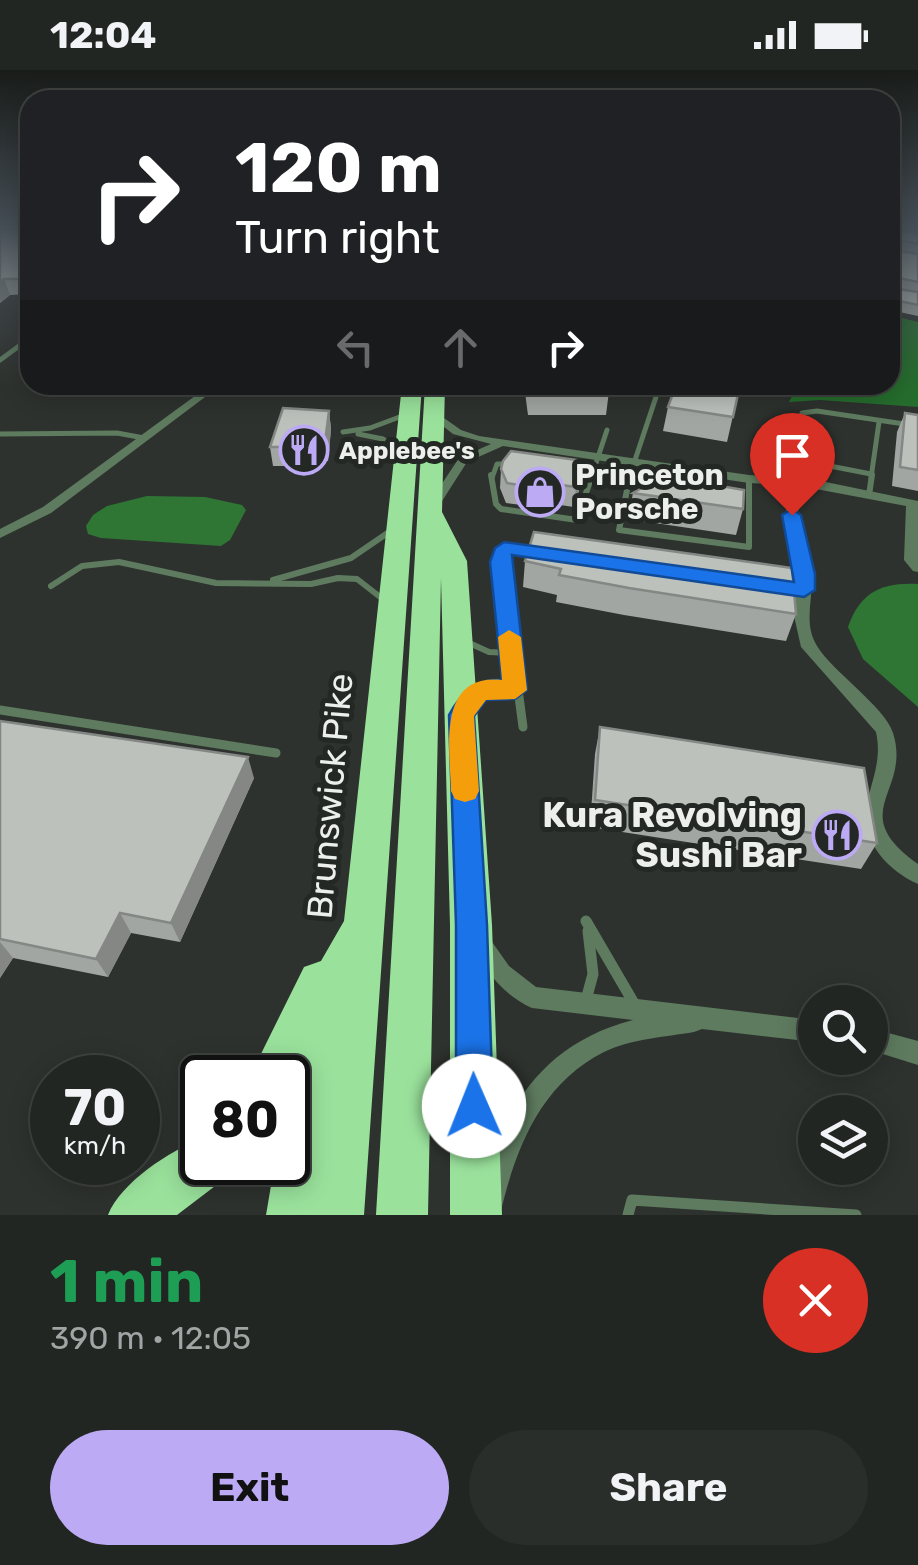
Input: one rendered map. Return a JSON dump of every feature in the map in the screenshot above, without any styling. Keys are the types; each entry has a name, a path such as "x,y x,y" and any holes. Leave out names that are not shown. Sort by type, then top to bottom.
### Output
{"highway":[{"name":"Brunswick Pike","path":"338,1215 392,610 414,517 404,455 413,400"},
{"name":"Brunswick Pike","path":"402,1215 413,400"},
{"path":"414,517 454,561 471,925 476,1215"},
{"path":"283,1055 310,996 364,915"},
{"path":"292,1215 326,1000 364,915"},
{"path":"134,1215 180,1181"}],"street":[{"path":"0,534 47,510 204,395"},
{"path":"413,400 467,436 915,504 910,560 918,568"},
{"path":"414,517 463,460 479,450 511,444"},
{"path":"794,483 792,515 805,574 801,616 809,647 884,730 890,743 874,816 876,835 885,850 918,875"},
{"path":"471,925 501,974 532,996 798,1029"},
{"path":"486,1215 508,1137 532,1100 564,1067 594,1045 625,1034 708,1019"},
{"path":"888,1044 918,1053"}],"lane":[{"path":"656,395 633,460 620,530 748,548 749,479"},
{"path":"404,455 382,439 343,432 370,428 413,400"},
{"path":"871,474 798,460 802,413 818,411 918,426"},
{"path":"870,495 879,422"},
{"path":"521,465 497,464 490,473 496,504 502,509 576,520 607,430"},
{"path":"0,434 117,433 144,438"},
{"path":"574,472 591,474"},
{"path":"264,582 364,552 414,517"},
{"path":"522,727 500,562 504,548 542,553"},
{"path":"51,586 68,572 107,562 216,583 311,584 338,578 357,579 374,588 392,610"},
{"path":"302,571 311,584"},
{"path":"786,588 804,590"},
{"path":"457,630 480,649 510,653"},
{"path":"461,715 477,694 492,688 515,690"},
{"path":"0,710 276,753"},
{"path":"585,1002 594,982 586,922 637,1008"},
{"path":"628,1215 632,1200 856,1215"}],"shaded area":[{"path":"900,318 918,322 918,407 820,400 789,402 793,395 900,395"},
{"path":"147,496 205,497 242,505 246,510 230,540 221,546 88,534 86,526 93,515 107,506"},
{"path":"918,584 918,707 863,659 848,627 859,605 874,592 894,585"}],"building":[{"path":"900,289 918,292 918,305 900,301"},
{"path":"672,395 738,395 733,417 668,407"},
{"path":"283,408 329,411 325,442 315,442 314,447 270,447"},
{"path":"905,413 918,415 918,470 900,467"},
{"path":"511,451 584,461 576,487 554,484 553,490 507,483 501,469"},
{"path":"663,476 744,490 743,509 633,493"},
{"path":"534,532 792,568 796,614 559,575 561,569 525,561"},
{"path":"0,721 248,757 171,923 120,913 96,959 0,939"},
{"path":"600,727 864,768 877,843 595,800"}],"slow traffic":[{"path":"465,791 461,715 468,700 477,694 492,688 515,690 509,637"}],"place":[{"name":"Applebee's","path":"304,450"},
{"name":"Princeton Porsche","path":"540,492"},
{"name":"Kura Revolving Sushi Bar","path":"837,835"}],"route":[{"path":"474,1106 471,925 461,715 468,700 477,694 492,688 515,690 500,562 504,548 804,590 805,574 792,515"}]}
